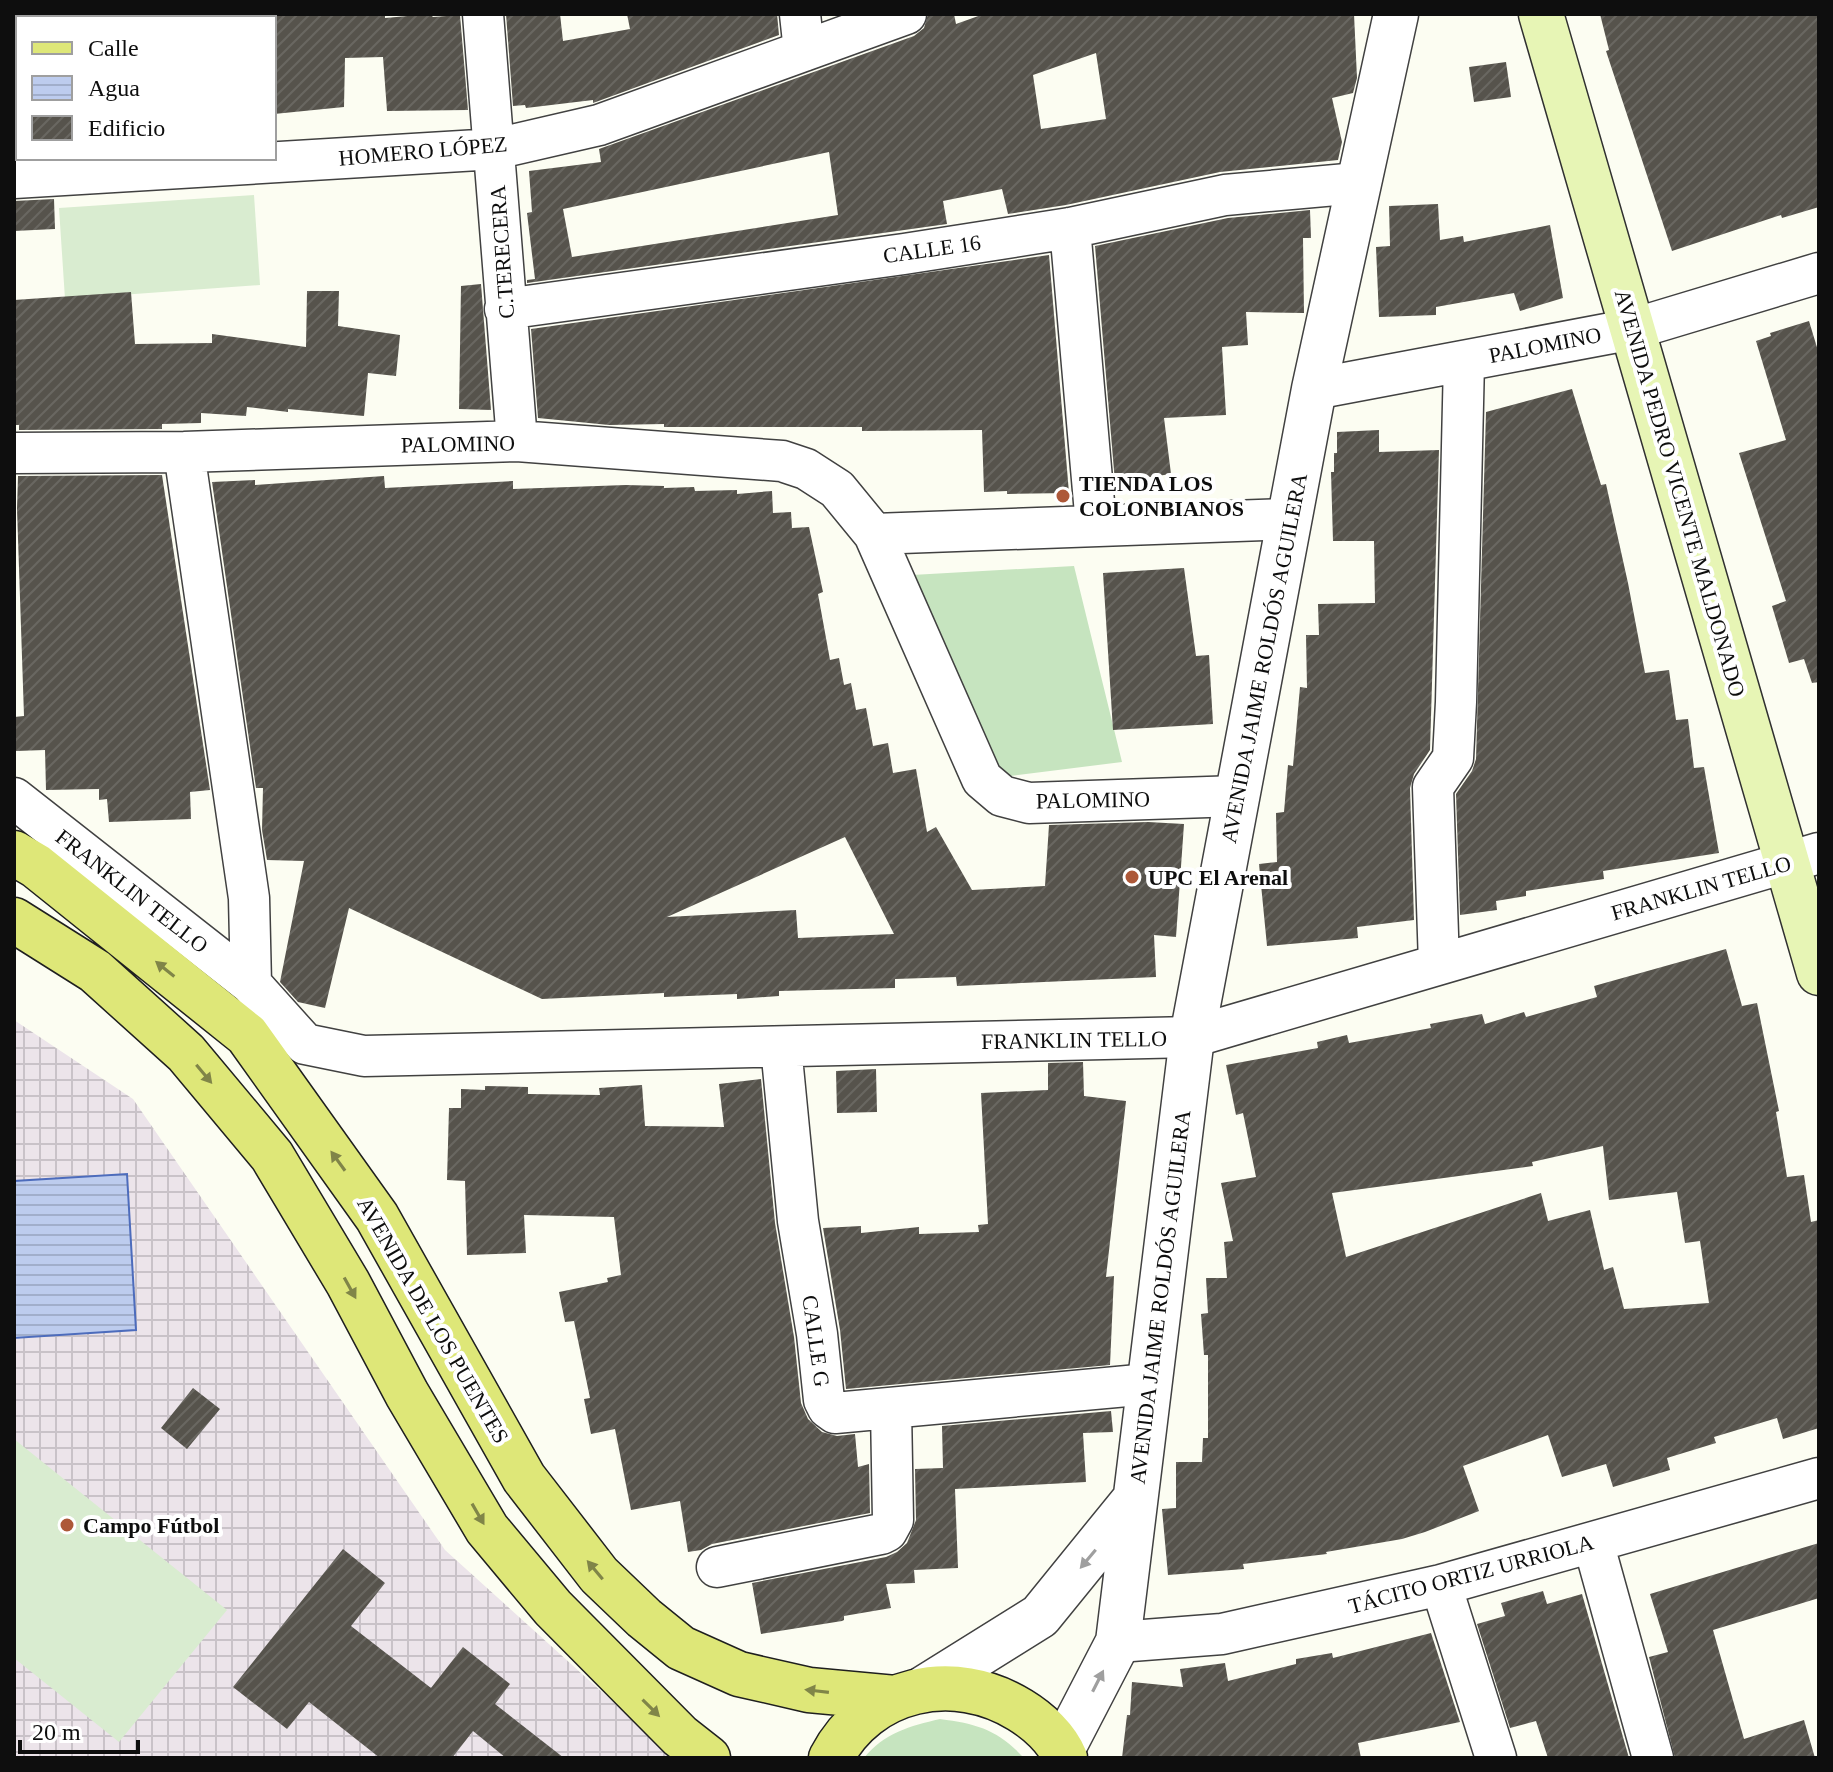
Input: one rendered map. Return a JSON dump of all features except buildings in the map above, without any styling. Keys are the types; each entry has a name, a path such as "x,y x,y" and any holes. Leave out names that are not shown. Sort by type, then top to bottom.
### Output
{"main road":[{"name":"AVENIDA PEDRO VICENTE MALDONADO","path":"1541,14 1633,329 1803,858 1819,973"},
{"name":"AVENIDA DE LOS PUENTES","path":"14,853 36,866 247,1035 377,1217 524,1478 599,1575 644,1618 681,1648 739,1674 809,1690 909,1694 963,1687 1002,1698 1036,1719 1064,1754"},
{"path":"14,920 95,971 186,1053 272,1156 348,1283 407,1394 487,1529 553,1608 680,1736 708,1758"},
{"path":"831,1758 839,1743 863,1716 909,1694"}],"street":[{"name":"C.TERECERA","path":"483,14 517,441"},
{"name":"HOMERO LÓPEZ","path":"14,178 495,149 599,125 802,32 906,14"},
{"name":"AVENIDA JAIME ROLDÓS AGUILERA","path":"1064,1754 1118,1642 1192,1037 1314,389 1396,14"},
{"name":"CALLE 16","path":"505,309 1070,228 1225,195 1358,183"},
{"path":"1070,228 1096,525"},
{"name":"PALOMINO","path":"1314,389 1633,329 1819,273"},
{"path":"1439,964 1433,787 1453,758 1464,361"},
{"name":"PALOMINO","path":"14,453 184,452 517,441 782,461 806,469 837,489 874,534 982,779 1002,796 1029,803 1238,796"},
{"path":"184,452 249,898 251,984"},
{"path":"874,534 1289,519"},
{"name":"FRANKLIN TELLO","path":"14,798 251,984 305,1044 364,1056 1192,1037 1803,858"},
{"name":"CALLE G","path":"781,1047 798,1221 817,1334 824,1400 828,1408 835,1413 891,1409 1149,1384"},
{"path":"717,1567 887,1531 893,1520 891,1409"},
{"name":"TÁCITO ORTIZ URRIOLA","path":"1118,1642 1222,1634 1441,1585 1819,1478"},
{"name":"AVENIDA JAIME ROLDÓS AGUILERA","path":"909,1694 1040,1616 1136,1497"},
{"path":"1593,1542 1653,1758"},
{"path":"1441,1585 1496,1758"}],"shaded area":[{"path":"14,1020 133,1099 445,1550 675,1758 14,1758"}],"green space":[{"path":"254,195 260,285 65,299 59,208"},
{"path":"1074,566 1122,762 1003,777 912,575"},
{"name":"Campo Fútbol","path":"14,1439 227,1610 119,1742 14,1658"},
{"path":"940,1719 986,1730 1005,1741 1024,1758 864,1758 889,1737"}],"water":[{"path":"127,1174 136,1330 14,1338 14,1181"}],"place":[{"name":"TIENDA LOS COLONBIANOS","path":"1063,496"},
{"name":"UPC El Arenal","path":"1132,877"},
{"name":"Campo Fútbol","path":"67,1525"}]}
